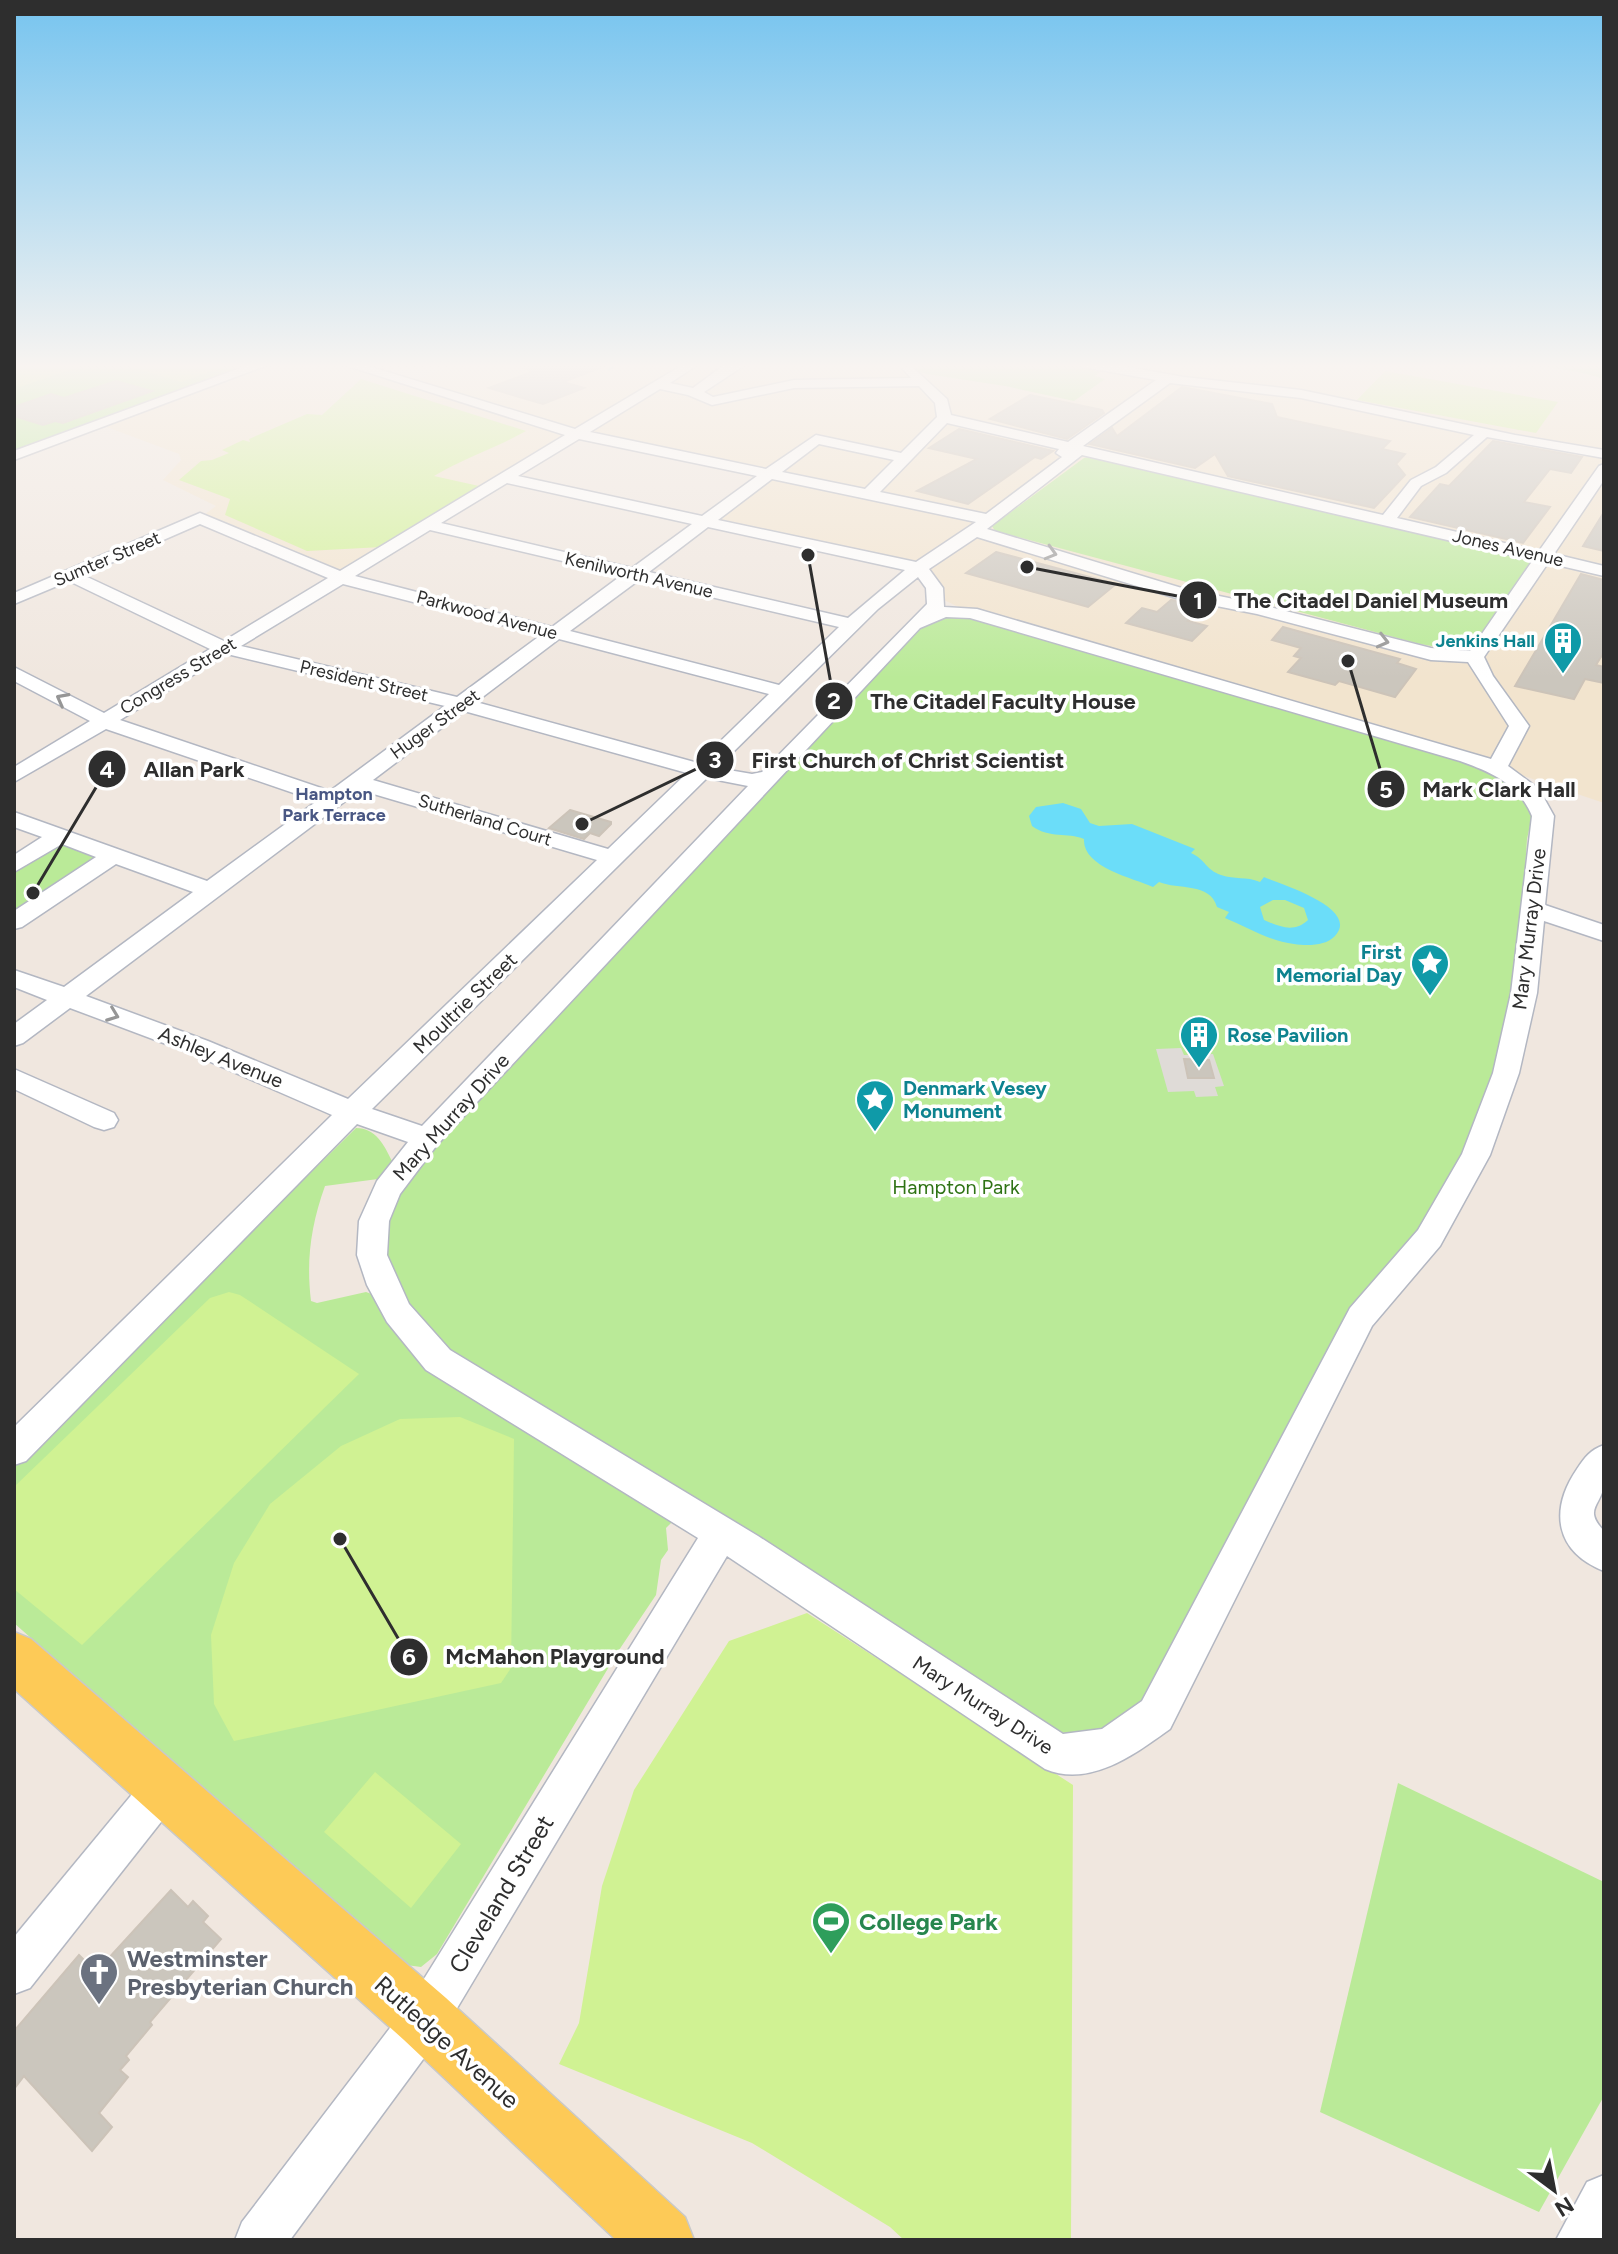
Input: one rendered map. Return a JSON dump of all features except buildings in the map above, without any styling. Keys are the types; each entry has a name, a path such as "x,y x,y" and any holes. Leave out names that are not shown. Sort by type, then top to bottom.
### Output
{"main road":[{"name":"Rutledge Avenue","path":"14,1656 425,2019 662,2240"}],"street":[{"name":"Congress Street","path":"14,776 521,468"},
{"path":"744,468 869,494 981,522 1182,594 1258,609 1431,654 1475,657"},
{"name":"Huger Street","path":"14,1037 779,468"},
{"path":"869,494 894,468"},
{"name":"Moultrie Street","path":"14,1450 352,1112 614,858 708,773 781,691 851,624 920,566 943,554 981,522 1056,468"},
{"name":"Jones Avenue","path":"1157,468 1604,571"},
{"path":"1387,521 1416,483 1443,468"},
{"path":"1475,657 1604,469"},
{"path":"505,478 920,566 932,580 936,593 956,608 971,613"},
{"name":"Parkwood Avenue","path":"200,518 342,578 781,691"},
{"name":"Sumter Street","path":"14,599 200,518"},
{"name":"Kenilworth Avenue","path":"428,525 851,624"},
{"name":"Congress Street","path":"342,578 353,564 391,548"},
{"path":"285,554 329,559 369,555"},
{"name":"President Street","path":"69,575 224,648 462,704 708,773 752,780 768,777"},
{"name":"Mary Murray Drive","path":"922,618 944,612 971,613 1497,767 1538,798 1543,816 1521,1007 1506,1073 1476,1155 1429,1238 1361,1317 1156,1715 1109,1748 1059,1755 721,1533 438,1360 398,1313 372,1255 374,1221 387,1189 427,1138 743,802 922,618 936,605 936,593"},
{"path":"1475,657 1486,683 1501,698 1519,726 1497,767"},
{"path":"16,676 104,721 333,799"},
{"name":"President Street","path":"708,773 738,791 743,802"},
{"name":"Sutherland Court","path":"356,782 614,858"},
{"path":"14,819 209,890"},
{"path":"14,865 59,836"},
{"path":"14,922 113,856"},
{"path":"1532,909 1604,933"},
{"name":"Ashley Avenue","path":"14,978 199,1047 352,1112 427,1138"},
{"path":"14,1078 104,1120"},
{"path":"1604,1460 1577,1497 1576,1513 1588,1540 1604,1554"},
{"name":"Cleveland Street","path":"260,2240 425,2019 721,1533"},
{"path":"14,1972 162,1789"},
{"path":"1581,2240 1604,2199"}],"shaded area":[{"path":"174,468 522,468 342,578 200,518 216,506 163,480"},
{"path":"737,468 1604,468 1604,803 1497,767 971,613 944,600 927,575 709,521 770,475"},
{"path":"1181,1048 1184,1055 1213,1054 1224,1086 1215,1087 1218,1096 1196,1097 1194,1091 1168,1092 1156,1049"}],"green space":[{"path":"193,468 449,468 434,476 479,486 382,547 307,551 225,515 230,499 179,480"},
{"path":"1070,468 1155,468 1535,556 1475,647 1461,651 1420,644 995,531 992,526"},
{"name":"Hampton Park","path":"941,615 971,616 1472,762 1514,784 1533,812 1527,839 1518,978 1498,1065 1447,1186 1144,1701 1104,1728 1083,1734 1057,1731 444,1354 420,1330 383,1247 394,1194 410,1166 913,632"},
{"path":"58,839 106,857 14,919 14,868"},
{"path":"356,1128 374,1134 392,1161 388,1173 378,1179 325,1186 311,1243 311,1301 317,1303 366,1292 377,1296 675,1519 666,1528 668,1550 661,1560 656,1595 619,1650 437,1954 421,1967 399,1964 14,1623 14,1465"},
{"path":"229,1292 240,1295 359,1374 82,1645 14,1589 14,1487 210,1298"},
{"path":"460,1417 514,1439 511,1668 501,1683 234,1741 214,1704 211,1635 234,1563 270,1504 341,1446 400,1419"},
{"name":"College Park","path":"807,1613 1073,1785 1071,2240 904,2240 890,2227 752,2143 559,2064 579,2023 602,1886 634,1790 729,1641"},
{"path":"375,1772 461,1844 411,1908 324,1832"},
{"path":"1398,1783 1604,1882 1604,2096 1539,2212 1320,2112"}],"water":[{"path":"1063,803 1081,809 1090,823 1099,826 1132,824 1195,849 1191,853 1221,875 1260,882 1264,877 1300,891 1328,907 1337,916 1340,926 1335,936 1327,942 1316,944 1285,943 1268,937 1225,918 1229,912 1217,907 1213,899 1201,890 1159,882 1153,887 1099,864 1086,849 1084,839 1045,833 1032,826 1029,816 1036,807","holes":["1273,900 1285,900 1304,908 1308,920 1292,928 1264,920 1260,907"]}],"place":[{"name":"The Citadel Faculty House","path":"808,555"},
{"name":"The Citadel Daniel Museum","path":"1027,567"},
{"name":"Mark Clark Hall","path":"1348,661"},
{"name":"Jenkins Hall","path":"1563,675"},
{"name":"First Church of Christ Scientist","path":"582,824"},
{"name":"Allan Park","path":"33,893"},
{"name":"First Memorial Day","path":"1430,997"},
{"name":"Rose Pavilion","path":"1199,1069"},
{"name":"Denmark Vesey Monument","path":"875,1133"},
{"name":"McMahon Playground","path":"340,1539"},
{"name":"College Park","path":"831,1955"},
{"name":"Westminster Presbyterian Church","path":"99,2006"}],"district":[{"name":"Hampton Park Terrace","path":"334,804"}]}
